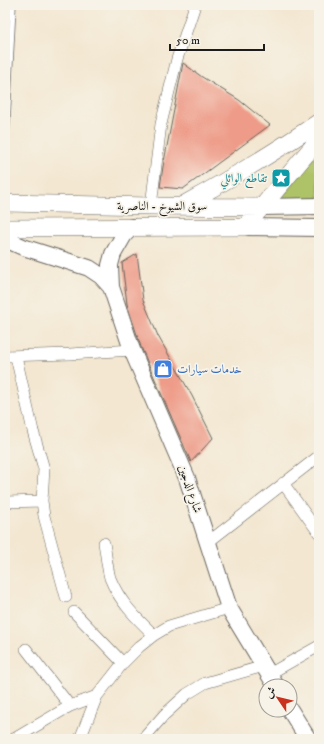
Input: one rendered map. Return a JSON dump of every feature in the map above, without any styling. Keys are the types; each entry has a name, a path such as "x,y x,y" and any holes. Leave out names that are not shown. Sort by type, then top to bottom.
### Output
{"main road":[{"path":"181,206 225,182 319,122"},
{"path":"245,227 319,139"},
{"name":"سوق الشيوخ - الناصرية","path":"5,203 262,207"},
{"name":"سوق الشيوخ - الناصرية","path":"5,228 245,227"}],"street":[{"path":"151,206 161,124 177,59 195,5"},
{"name":"سوق الشيوخ - الناصرية","path":"262,207 319,206"},
{"name":"شارع الدجين","path":"132,227 124,234 113,254 110,265 111,287 132,350 187,478 229,608 270,675"},
{"name":"سوق الشيوخ - الناصرية","path":"245,227 319,228"},
{"name":"شارع الدجين","path":"5,239 24,247 89,268 101,276 111,287"},
{"path":"66,597 44,516 42,501 44,469 11,356 132,350"},
{"path":"207,542 319,456"},
{"path":"284,483 319,533"},
{"path":"5,502 42,501"},
{"path":"104,543 110,577 120,599 136,619 154,635"},
{"path":"80,739 97,696 123,663 154,635 169,626 229,608"},
{"path":"74,612 123,663"},
{"path":"143,739 187,694 205,683 270,675 319,646"},
{"path":"26,649 70,706"},
{"path":"14,739 70,706 97,696"},
{"path":"295,718 308,739"}],"lane":[{"path":"5,160 12,17 14,5"},
{"path":"5,16 12,17"}],"green space":[{"path":"319,150 319,201 284,200 282,197"}],"building":[{"path":"183,63 202,77 239,100 270,125 183,189 160,187 163,167"},
{"name":"خدمات سيارات","path":"137,254 143,300 158,336 192,396 213,438 191,462 141,347 127,304 122,263"}],"place":[{"name":"تقاطع الوائلي","path":"281,178"},
{"name":"خدمات سيارات","path":"163,369"}]}
